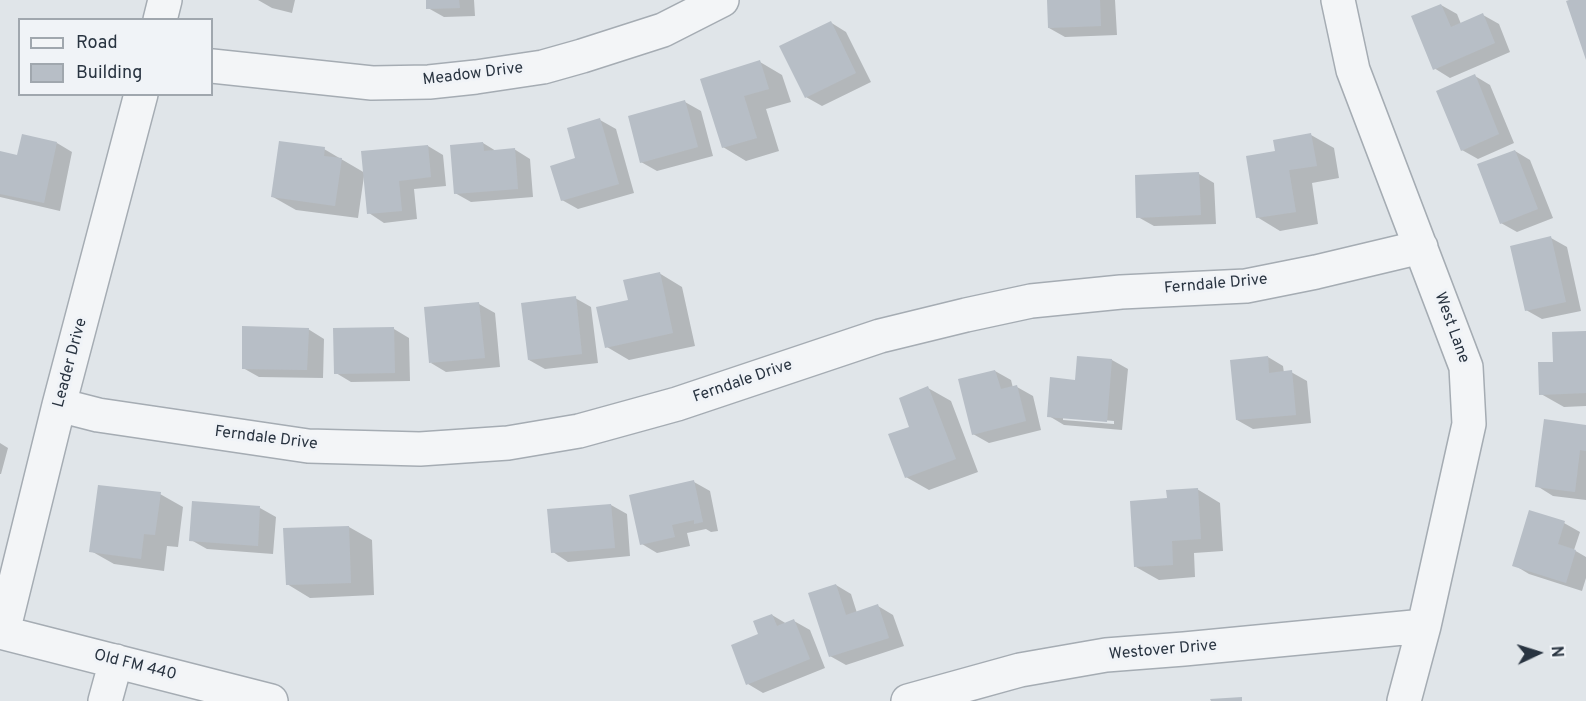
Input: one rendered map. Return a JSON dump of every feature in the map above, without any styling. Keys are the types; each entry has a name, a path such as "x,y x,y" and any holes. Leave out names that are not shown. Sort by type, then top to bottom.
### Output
{"street":[{"path":"160,18 165,0"},
{"name":"Meadow Drive","path":"213,66 372,83 429,82 476,77 543,66 582,56 663,30 723,0"},
{"name":"West Lane","path":"1338,0 1353,70 1466,367 1469,424 1424,626 1404,701"},
{"name":"Leader Drive","path":"1,632 140,96"},
{"name":"Ferndale Drive","path":"59,405 98,415 308,446 420,449 508,442 579,431 677,404 880,336 977,312 1031,301 1121,292 1245,286 1421,247"},
{"name":"Westover Drive","path":"908,701 1020,670 1106,655 1424,626"},
{"name":"Old FM 440","path":"1,632 271,701"},
{"path":"105,701 116,661"}],"building":[{"path":"426,0 459,0 460,8 426,9"},
{"path":"1047,0 1100,0 1101,26 1048,28"},
{"path":"1586,0 1586,60 1566,1"},
{"path":"1441,4 1451,27 1483,13 1495,43 1433,70 1411,16"},
{"path":"831,21 856,73 805,98 779,46"},
{"path":"760,60 769,89 744,96 757,138 722,148 700,79"},
{"path":"1475,74 1499,134 1461,151 1436,91"},
{"path":"685,100 698,147 640,163 628,116"},
{"path":"600,118 619,184 561,201 550,166 575,158 567,128"},
{"path":"1311,133 1317,166 1289,170 1296,212 1256,218 1246,156 1275,151 1273,140"},
{"path":"22,134 57,142 44,203 0,194 0,151 17,155"},
{"path":"279,141 325,147 324,156 342,158 335,206 271,197"},
{"path":"483,142 484,151 515,148 518,189 454,194 450,145"},
{"path":"428,145 431,177 399,181 402,211 367,214 361,151"},
{"path":"1515,150 1538,209 1500,224 1477,164"},
{"path":"1199,172 1201,215 1136,218 1135,175"},
{"path":"1551,236 1566,302 1525,311 1510,246"},
{"path":"660,272 673,333 605,348 596,307 628,300 623,280"},
{"path":"576,296 582,354 528,360 521,303"},
{"path":"479,302 485,358 429,363 424,307"},
{"path":"242,326 309,328 307,370 242,369"},
{"path":"394,327 395,373 334,374 333,328"},
{"path":"1586,331 1586,393 1539,395 1538,362 1553,362 1552,332"},
{"path":"1077,356 1112,359 1107,422 1047,417 1050,377 1075,380"},
{"path":"1268,356 1269,373 1292,370 1296,415 1236,420 1230,360"},
{"path":"995,370 1001,389 1017,385 1026,421 972,435 958,379"},
{"path":"928,386 956,459 905,478 888,434 909,427 899,398"},
{"path":"1544,419 1586,425 1586,451 1580,450 1575,492 1535,487"},
{"path":"694,480 703,522 694,524 694,520 672,525 675,537 640,545 629,495"},
{"path":"98,485 161,492 155,535 144,534 141,559 89,552"},
{"path":"1198,488 1201,539 1172,541 1173,565 1134,567 1130,501 1167,498 1166,490"},
{"path":"192,501 260,506 258,546 189,541"},
{"path":"611,504 615,548 551,553 547,509"},
{"path":"1529,510 1565,521 1558,544 1576,550 1566,583 1512,566"},
{"path":"349,526 351,583 286,585 283,528"},
{"path":"836,584 846,615 878,604 889,638 829,657 808,593"},
{"path":"772,614 777,626 794,619 810,659 746,685 731,645 758,634 753,621"},
{"path":"1242,697 1242,701 1211,701 1210,699"}]}
